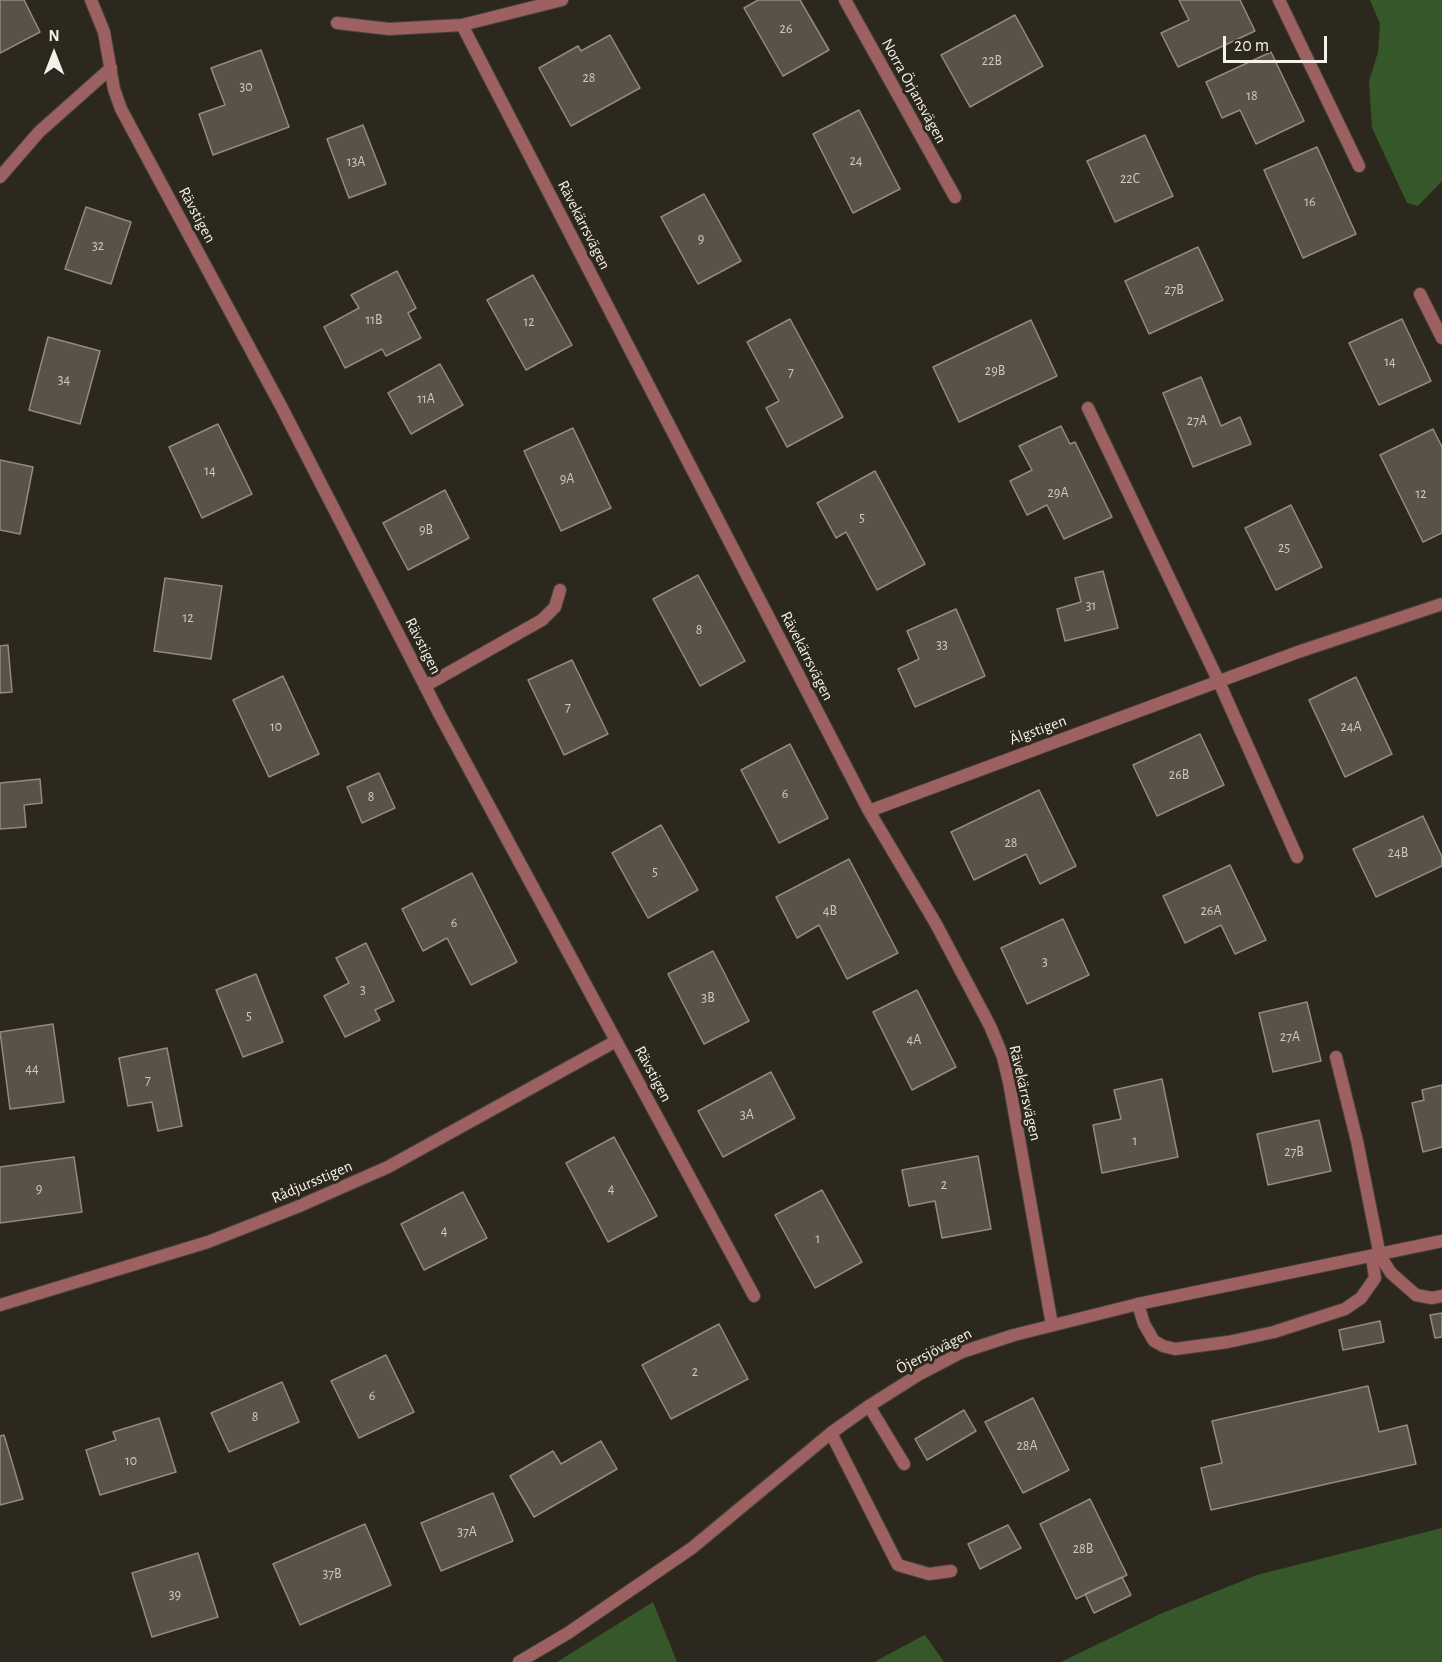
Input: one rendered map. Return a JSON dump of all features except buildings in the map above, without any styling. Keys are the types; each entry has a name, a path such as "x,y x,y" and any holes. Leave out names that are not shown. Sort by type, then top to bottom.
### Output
{"street":[{"name":"Rävstigen","path":"91,0 104,32 114,89 121,109 281,406 425,686 754,1296"},
{"path":"337,23 389,29 462,26 562,0"},
{"name":"Norra Örjansvägen","path":"845,0 955,197"},
{"path":"1279,0 1359,165"},
{"name":"Rävekärrsvägen","path":"462,26 869,811 936,924 990,1026 1003,1057 1052,1325"},
{"path":"0,177 39,132 111,68"},
{"path":"1420,294 1442,338"},
{"path":"1088,408 1219,681 1297,857"},
{"path":"425,686 542,620 555,608 560,590"},
{"name":"Älgstigen","path":"869,811 1219,681 1442,604"},
{"name":"Rådjursstigen","path":"0,1305 208,1242 297,1207 388,1167 616,1041"},
{"path":"1138,1304 1144,1324 1154,1341 1175,1349 1228,1342 1274,1332 1345,1309 1361,1298 1375,1278 1376,1256 1357,1141 1336,1057"},
{"name":"Öjersjövägen","path":"519,1662 568,1633 692,1548 831,1433 869,1406 918,1375 962,1352 1052,1325 1138,1304 1442,1241"},
{"path":"1376,1256 1391,1273 1416,1294 1432,1298 1442,1296"},
{"path":"869,1406 904,1464"},
{"path":"831,1433 898,1565 929,1574 951,1571"}],"green space":[{"path":"1370,0 1442,0 1442,181 1418,206 1407,203 1372,128 1369,81 1378,52 1380,24"},
{"path":"1442,1528 1442,1662 1061,1662 1160,1614 1257,1575"},
{"path":"653,1602 677,1662 557,1662"},
{"path":"925,1635 944,1662 874,1662 915,1640"}]}
